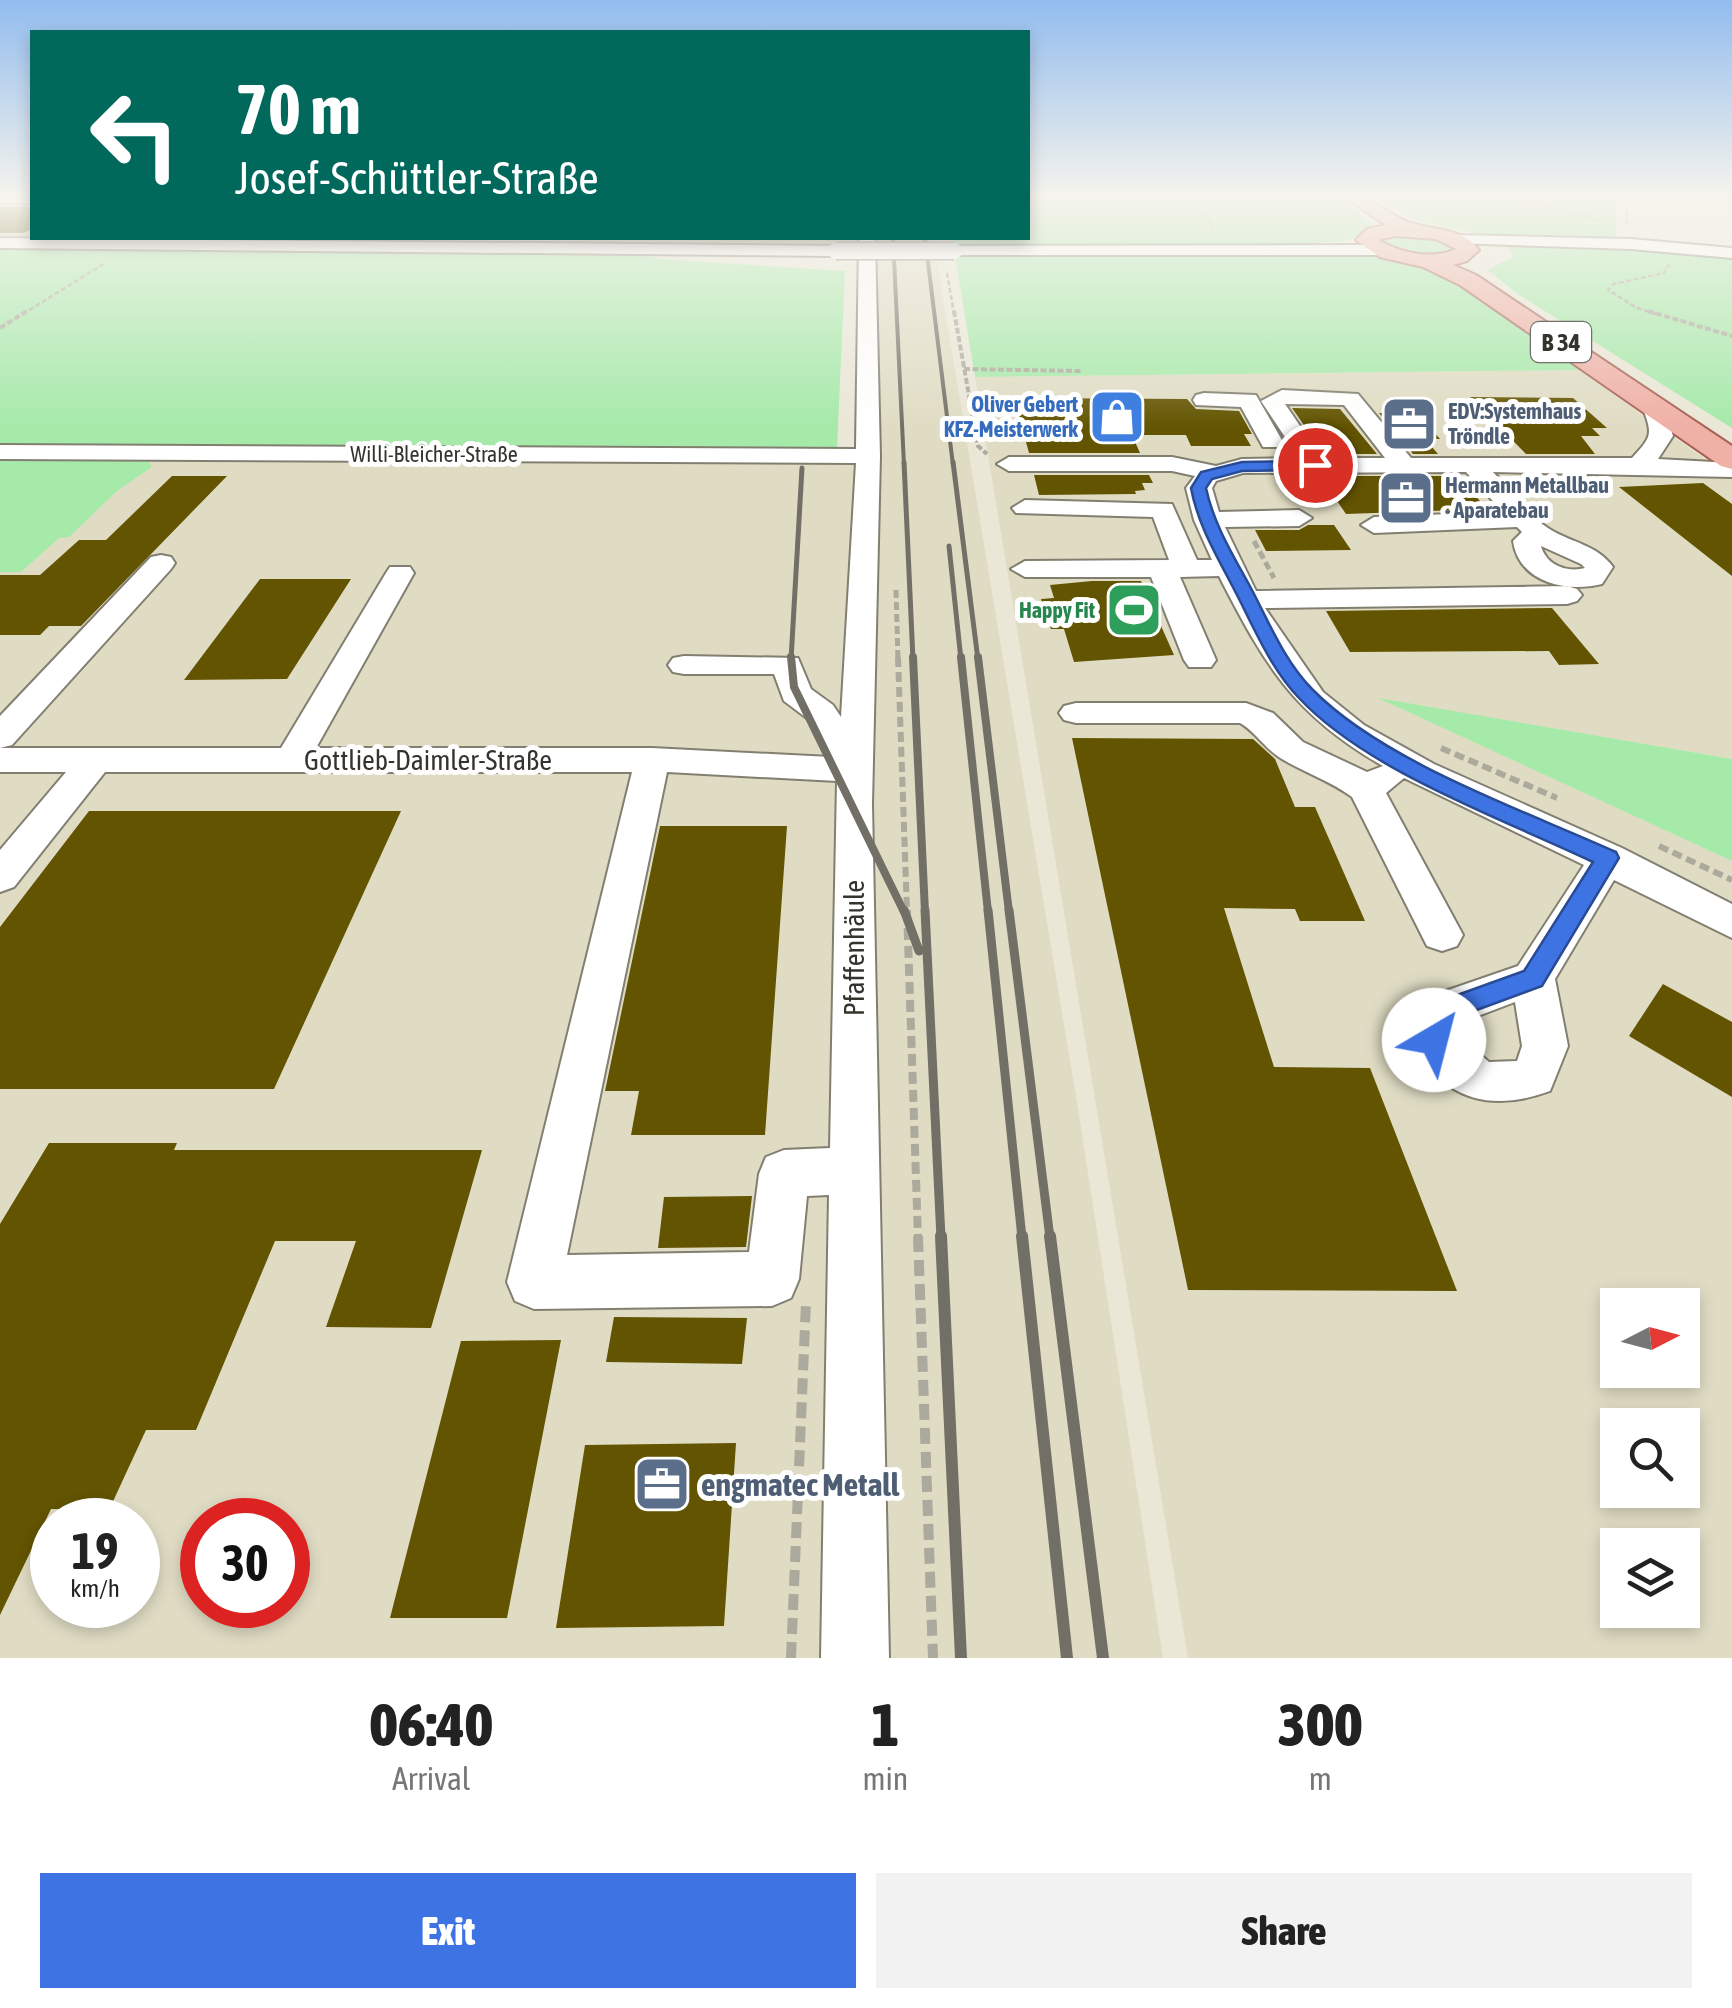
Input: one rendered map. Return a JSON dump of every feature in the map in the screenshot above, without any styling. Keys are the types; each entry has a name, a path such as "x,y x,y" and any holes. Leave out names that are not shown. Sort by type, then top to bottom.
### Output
{"main road":[{"name":"B 34","path":"1454,273 1654,406 1732,465"},
{"name":"B 34","path":"1466,273 1468,280"}],"street":[{"name":"Pfaffenhäule","path":"856,1658 856,770 868,456 859,273"},
{"path":"1300,465 1272,401 1282,396 1350,399 1403,464"},
{"path":"1204,400 1248,400 1300,465"},
{"path":"1644,459 1659,448 1663,439 1654,406"},
{"name":"Willi-Bleicher-Straße","path":"0,452 868,456"},
{"path":"1597,464 1693,457 1732,465"},
{"path":"1374,525 1531,527 1471,463"},
{"path":"1009,464 1172,464 1215,472"},
{"path":"1732,465 1242,466 1206,476 1198,488 1207,520 1275,651 1303,692 1330,717 1407,765 1608,858 1732,922"},
{"path":"1025,508 1163,509 1174,568 1200,660"},
{"path":"1207,520 1299,518"},
{"path":"0,737 12,710 161,563"},
{"path":"1025,569 1232,568"},
{"path":"292,760 400,573"},
{"path":"1248,600 1568,595"},
{"path":"684,665 787,665 796,694 821,712 856,770"},
{"path":"1076,713 1246,712 1261,721 1291,750 1342,772 1366,789 1442,935"},
{"name":"Gottlieb-Daimler-Straße","path":"0,760 652,760 856,770"},
{"path":"0,877 95,760"},
{"path":"652,760 534,1282 772,1279 784,1174 855,1170"},
{"path":"1366,789 1407,765"},
{"path":"1533,978 1608,858"}],"path":[{"path":"0,328 91,273"},
{"path":"947,273 978,446 1009,464"},
{"path":"1662,273 1614,284 1608,290 1636,308 1732,336"},
{"path":"964,369 1081,371"},
{"path":"896,588 933,1658"}],"shaded area":[{"path":"868,273 939,273 1078,1108 1163,1658 0,1658 0,457 879,464"},
{"path":"1579,370 1732,478 1732,759 1383,700 1732,861 1732,1658 1188,1658 975,377"}],"green space":[{"path":"0,273 845,273 837,448 0,451"},
{"path":"958,273 1442,273 1579,370 975,377"},
{"path":"1492,273 1732,273 1732,428 1519,295"},
{"path":"0,458 147,459 152,467 117,491 69,537 59,538 21,572 0,572"},
{"path":"1378,698 1732,759 1732,861"}],"building":[{"path":"1470,397 1573,398 1607,428 1592,428 1600,436 1581,436 1595,454 1526,454"},
{"path":"1014,398 1187,399 1196,409 1239,411 1252,434 1244,434 1251,446 1191,446 1186,435 1132,435 1140,453 1029,453"},
{"path":"1292,408 1340,409 1377,454 1324,454"},
{"name":"EDV:Systemhaus Tröndle","path":"1379,413 1417,413 1440,439 1425,439 1438,454 1413,454"},
{"path":"1034,475 1149,475 1153,483 1142,483 1145,490 1135,491 1136,494 1039,495"},
{"path":"172,476 227,476 81,626 49,626 40,635 0,635 0,575 40,575 79,540 106,540"},
{"name":"Hermann Metallbau - Aparatebau","path":"1335,476 1458,476 1487,509 1346,514 1324,482 1339,482"},
{"path":"1703,483 1732,504 1732,576 1619,487"},
{"path":"1308,525 1334,525 1351,550 1266,551 1255,530 1299,530"},
{"path":"260,579 351,579 287,679 184,680"},
{"path":"1141,581 1174,655 1074,662 1064,629 1051,629 1041,599 1054,598 1050,585"},
{"path":"1552,608 1599,664 1559,665 1549,651 1350,652 1326,611"},
{"path":"1072,738 1253,739 1275,759 1295,807 1315,807 1365,921 1300,921 1295,909 1224,908 1274,1067 1370,1068 1457,1291 1188,1290"},
{"path":"89,811 401,811 274,1089 0,1089 0,927"},
{"path":"660,826 787,826 765,1135 631,1135 639,1091 605,1091"},
{"path":"1663,984 1732,1022 1732,1097 1629,1036"},
{"path":"49,1143 177,1143 174,1150 482,1150 431,1328 326,1327 356,1241 275,1241 196,1430 146,1430 115,1498 30,1498 30,1553 0,1615 0,1224"},
{"path":"752,1196 746,1247 658,1248 664,1197"},
{"path":"614,1317 747,1318 742,1364 606,1362"},
{"path":"561,1340 507,1618 390,1618 461,1341"},
{"path":"736,1443 724,1626 556,1628 585,1445"}],"railway":[{"path":"895,273 904,465"},
{"path":"929,273 953,465"},
{"path":"904,462 913,660"},
{"path":"953,462 978,660"},
{"path":"791,658 802,468"},
{"path":"949,546 961,660"},
{"path":"913,657 925,912"},
{"path":"961,657 988,912"},
{"path":"978,657 1009,912"},
{"path":"791,658 794,687 904,912"},
{"path":"904,910 919,951"},
{"path":"925,910 941,1238"},
{"path":"988,910 1022,1238"},
{"path":"1009,910 1050,1238"},
{"path":"941,1236 961,1658"},
{"path":"1022,1236 1067,1658"},
{"path":"1050,1236 1103,1658"}],"place":[{"name":"Oliver Gebert KFZ-Meisterwerk","path":"1117,417"},
{"name":"EDV:Systemhaus Tröndle","path":"1409,424"},
{"name":"Hermann Metallbau - Aparatebau","path":"1406,498"},
{"name":"Happy Fit","path":"1134,610"},
{"name":"engmatec Metall","path":"662,1484"}],"route":[{"path":"1315,465 1242,466 1206,476 1198,488 1204,516 1275,651 1303,692 1330,717 1407,765 1608,858 1533,978 1444,1010 1434,1040"}]}
